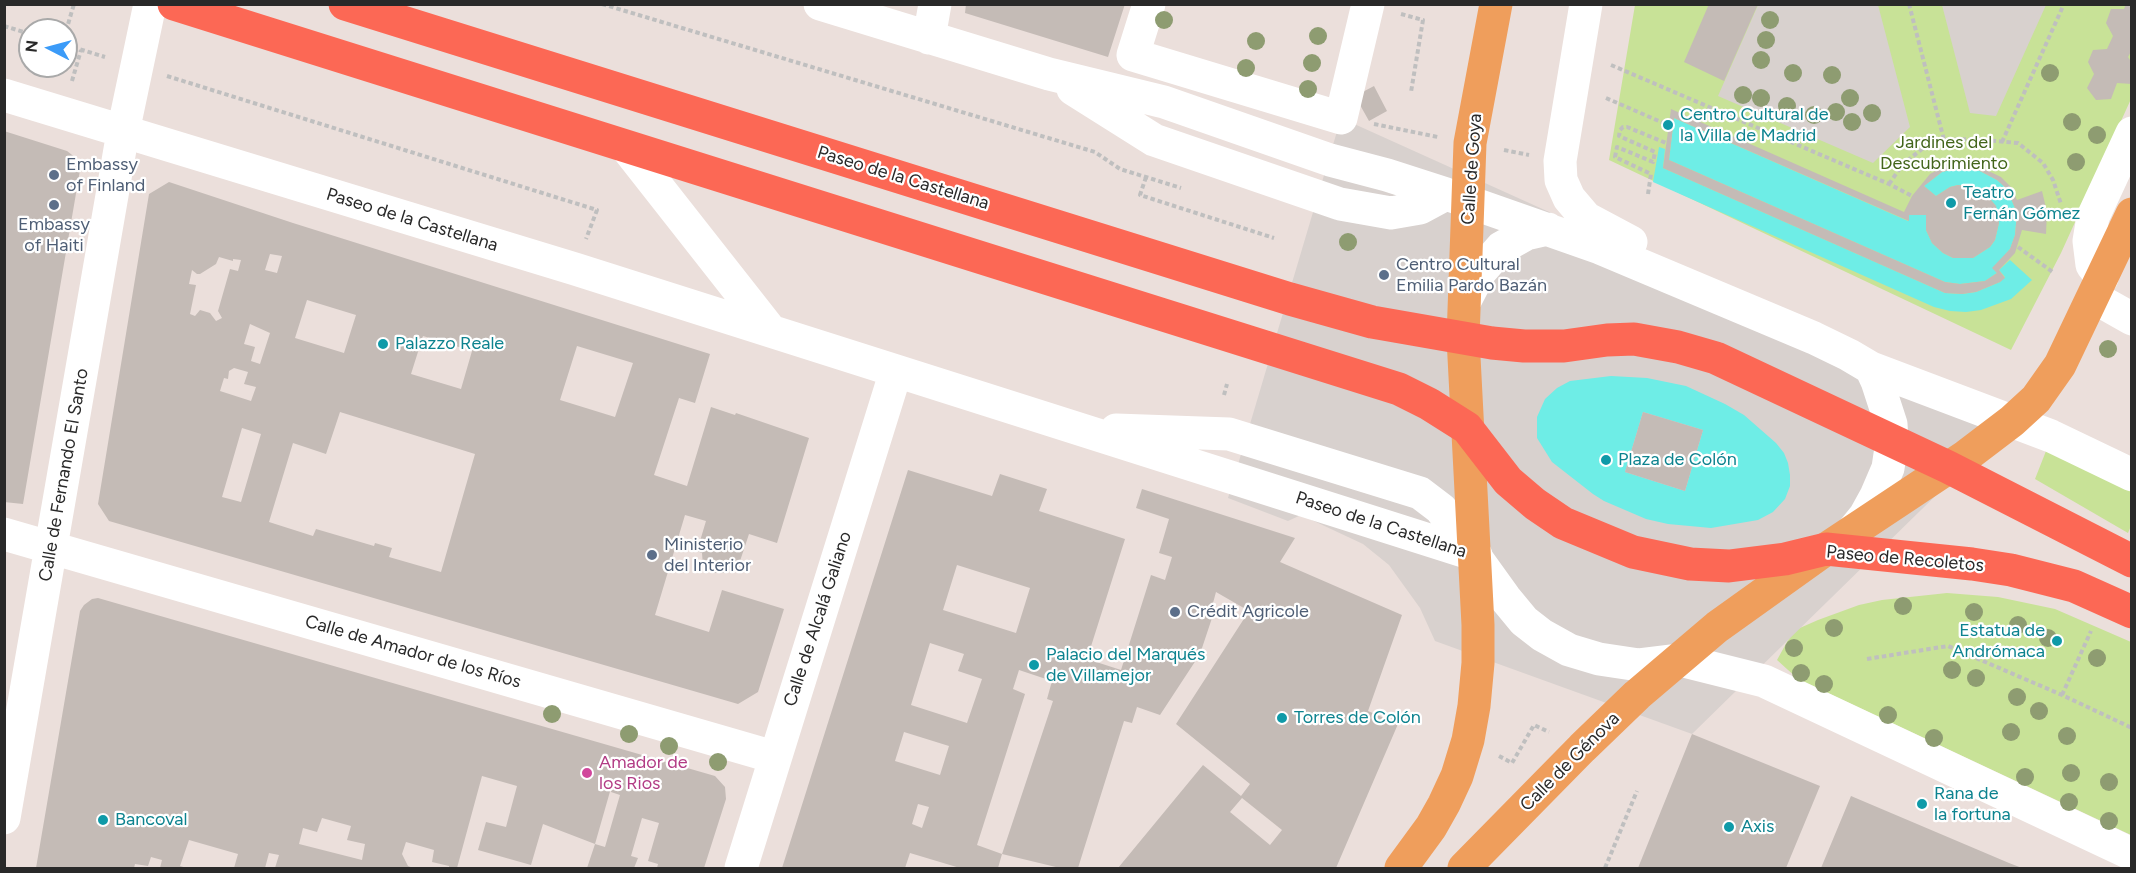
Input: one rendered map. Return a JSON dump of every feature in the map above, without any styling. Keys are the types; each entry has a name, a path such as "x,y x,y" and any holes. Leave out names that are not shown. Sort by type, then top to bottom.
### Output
{"highway":[{"path":"174,4 1399,389 1429,404 1467,429"},
{"name":"Paseo de la Castellana","path":"345,4 1290,299 1372,322 1463,338"},
{"path":"1463,338 1524,346 1564,346 1634,339 1678,347 1716,358 1948,467 2132,561"},
{"name":"Paseo de Recoletos","path":"1467,429 1508,481 1535,504 1563,523 1633,552 1690,564 1729,566 1785,559 1838,542 2011,570 2074,586 2132,612"}],"main road":[{"name":"Calle de Goya","path":"1466,299 1457,198 1470,143 1496,4"},
{"path":"1680,660 1717,627 1948,467 2012,421 2036,399 2060,365 2132,214"},
{"path":"1401,868 1431,827 1457,776 1468,740 1474,706 1478,663 1476,555 1463,338 1466,299"},
{"name":"Calle de Génova","path":"1464,868 1582,748 1638,695 1680,660"}],"street":[{"path":"123,132 150,4"},
{"path":"820,4 1049,74 1164,102 1330,160 1387,174 1548,229 1600,248 1814,338 1871,368 2064,442 2132,475"},
{"path":"929,38 935,4"},
{"path":"1149,4 1133,55 1341,118 1368,4"},
{"path":"1586,4 1560,161 1562,180 1569,198 1586,218 1725,292 1755,313"},
{"name":"Paseo de la Castellana","path":"4,94 770,330 1074,429 1476,555"},
{"name":"Calle de Fernando El Santo","path":"4,818 123,132"},
{"path":"2132,133 2093,217 2089,241 2098,287 2132,319"},
{"path":"627,148 770,330"},
{"path":"1466,299 1480,272 1501,248 1526,234 1548,229"},
{"path":"1838,542 1865,516 1888,468 1892,441 1891,424 1871,368"},
{"name":"Calle de Alcalá Galiano","path":"741,868 896,370"},
{"path":"2049,382 2046,400 2047,413 2052,428 2064,442"},
{"name":"Paseo de la Castellana","path":"1074,429 1229,434 1324,462 1420,493 1441,509 1476,555"},
{"name":"Calle de Amador de los Ríos","path":"4,534 774,757"},
{"path":"1476,555 1505,598 1524,621 1542,635 1569,650 1599,659 1639,665 1680,660 1764,681 2132,854"}],"path":[{"path":"602,4 1095,152"},
{"path":"1909,4 1944,140"},
{"path":"2002,142 2064,4"},
{"path":"1411,92 1423,20"},
{"path":"78,49 597,210"},
{"path":"1611,65 1889,184 1912,196"},
{"path":"1606,99 1668,125"},
{"path":"1341,118 1560,161"},
{"path":"1648,194 1651,174 1615,158 1617,147 1653,162 1655,152 1619,136 1620,130 1627,127 1666,143"},
{"path":"1889,184 1903,164 1922,149 1944,140 1973,139 2018,143 2043,163 2057,189 2062,210"},
{"path":"1146,177 1140,195 1274,238"},
{"path":"2018,247 2054,273"},
{"path":"1224,395 1227,384"},
{"path":"2062,695 2094,625"},
{"path":"1868,659 1948,646 2132,728"},
{"path":"1499,756 1512,763 1534,724 1549,732"},
{"path":"1605,868 1637,791"}],"green space":[{"name":"Jardines del Descubrimiento","path":"1635,5 2131,5 2131,99 2061,253 2011,350 1609,160"},
{"path":"2046,451 2131,491 2131,526 2128,533 2035,479"},
{"path":"1947,593 1998,597 2055,609 2131,642 2131,835 1798,679 1777,660 1793,631 1818,620 1859,605 1882,600"}],"shaded area":[{"path":"1758,5 1878,5 1910,127 1873,163 1718,96"},
{"path":"1942,5 2046,5 1996,116 1970,113"},
{"name":"Plaza de Colón","path":"1341,118 2012,421 1692,734 1435,641 1420,608 1389,565 1363,544 1301,515 1288,521 1228,498"}],"water":[{"path":"1674,118 1908,221 1909,215 1926,215 1926,230 1932,243 1953,258 1973,258 1990,247 1995,240 1999,223 1996,206 1985,193 1972,187 1958,185 1950,187 1936,196 1924,186 1942,172 1954,169 1978,170 1997,180 2006,188 2017,213 2015,235 2010,249 1993,268 1997,273 1985,281 1960,284 1945,282 1669,160"},
{"path":"1659,147 1665,149 1663,168 1945,293 1976,292 2000,282 2005,277 1999,270 2010,260 2032,280 2011,299 1981,310 1950,311 1934,307 1653,182"},
{"path":"1611,376 1647,378 1686,386 1725,404 1744,415 1784,453 1790,475 1790,486 1785,499 1773,512 1758,520 1711,528 1668,524 1646,519 1604,501 1552,462 1537,438 1537,417 1545,399 1557,388 1570,381","holes":["1643,412 1703,430 1685,491 1625,472"]}],"building":[{"path":"966,4 1125,4 1108,57 965,13"},
{"path":"1709,4 1758,4 1724,81 1684,62"},
{"path":"2126,4 2132,4 2132,50 2128,57 2132,63 2132,84 2117,83 2111,99 2096,100 2087,88 2094,74 2088,62 2093,50 2107,49 2113,36 2106,23 2111,9 2124,9"},
{"path":"1374,86 1387,111 1369,121 1355,96"},
{"name":"Teatro Fernán Gómez","path":"1671,109 1904,212 1912,196 1930,174 1943,167 1976,165 2001,177 2011,187 2017,200 2042,191 2047,212 2046,234 2022,230 2015,253 1999,270 2005,278 2000,282 1976,292 1945,293 1663,168","holes":["1674,118 1909,221 1909,215 1926,215 1926,230 1932,243 1953,258 1973,258 1990,247 1995,240 1999,223 1996,206 1985,193 1972,187 1958,185 1936,196 1924,186 1942,172 1954,169 1978,170 1997,180 2006,188 2017,213 2015,235 2010,249 1992,268 1997,273 1985,281 1960,284 1945,282 1669,160"]},
{"path":"4,131 67,151 76,158 80,170 23,504 4,502"},
{"path":"169,182 710,354 695,403 679,398 654,475 687,486 711,407 735,415 736,413 809,438 777,543 749,534 739,564 734,563 725,573 714,573 703,566 702,553 697,551 706,521 685,515 655,615 709,632 722,590 784,609 758,692 738,704 109,521 98,504 149,194","holes":["270,254 282,256 277,273 265,270","219,257 233,261 233,259 241,260 238,271 230,269 218,311 222,318 216,321 210,313 200,310 195,316 190,314 196,285 189,284 192,270 200,274 216,264","307,300 356,315 344,353 295,338","250,324 270,333 260,364 251,361 255,347 244,344","423,336 472,351 461,389 411,374","577,346 633,363 615,417 560,400","234,368 248,372 244,384 256,387 251,401 220,391 224,378 228,379 229,371","340,412 475,454 441,572 389,557 392,548 375,543 374,546 316,529 313,536 269,522 293,443 326,454","242,428 261,434 241,502 222,497"]},
{"path":"1643,412 1703,430 1685,491 1625,472"},
{"path":"908,470 992,496 1000,474 1047,489 1039,511 1125,539 1087,659 1121,670 1151,575 1165,580 1172,557 1159,553 1169,519 1136,508 1142,489 1295,538 1280,562 1402,615 1368,711 1398,724 1336,868 1118,868 1203,765 1241,796 1250,784 1176,724 1249,611 1216,592 1210,614 1213,615 1200,654 1160,715 1137,707 1132,723 1124,721 1078,868 1060,868 1002,854 998,868 960,868 910,853 905,868 782,868","holes":["957,565 1030,588 1016,633 943,610","930,643 964,654 958,671 982,679 967,723 911,705","1019,670 1052,681 1047,699 1053,701 1002,854 977,845 1025,694 1013,689","904,732 949,746 940,775 895,761","1242,798 1282,830 1270,845 1230,812","918,804 929,807 922,828 912,824"]},
{"path":"98,598 715,776 725,787 726,799 704,868 657,868 658,864 648,861 659,823 642,818 631,856 638,858 634,868 587,868 595,844 543,824 531,865 478,850 486,822 506,827 517,786 482,776 457,868 449,868 449,866 432,862 434,850 406,842 402,854 408,866 413,868 275,868 279,855 269,853 265,868 234,868 238,854 189,840 180,866 187,868 160,868 162,860 151,857 148,866 135,864 134,868 36,868 80,611 92,599","holes":["613,781 611,792 620,795 605,847 595,844","322,818 351,826 347,840 365,844 362,860 299,844 303,828 317,832"]},
{"name":"Axis","path":"1692,734 1820,786 1786,868 1638,868"},
{"path":"1851,796 2009,863 2022,868 1821,868"}],"place":[{"name":"Centro Cultural de la Villa de Madrid","path":"1668,125"},
{"name":"Embassy of Finland","path":"54,175"},
{"name":"Teatro Fernán Gómez","path":"1951,203"},
{"name":"Embassy of Haiti","path":"54,205"},
{"name":"Centro Cultural Emilia Pardo Bazán","path":"1384,275"},
{"name":"Palazzo Reale","path":"383,344"},
{"name":"Plaza de Colón","path":"1606,460"},
{"name":"Ministerio del Interior","path":"652,555"},
{"name":"Crédit Agricole","path":"1175,612"},
{"name":"Estatua de Andrómaca","path":"2057,641"},
{"name":"Palacio del Marqués de Villamejor","path":"1034,665"},
{"name":"Torres de Colón","path":"1282,718"},
{"name":"Amador de los Rios","path":"587,773"},
{"name":"Rana de la fortuna","path":"1922,804"},
{"name":"Bancoval","path":"103,820"},
{"name":"Axis","path":"1729,827"}]}
